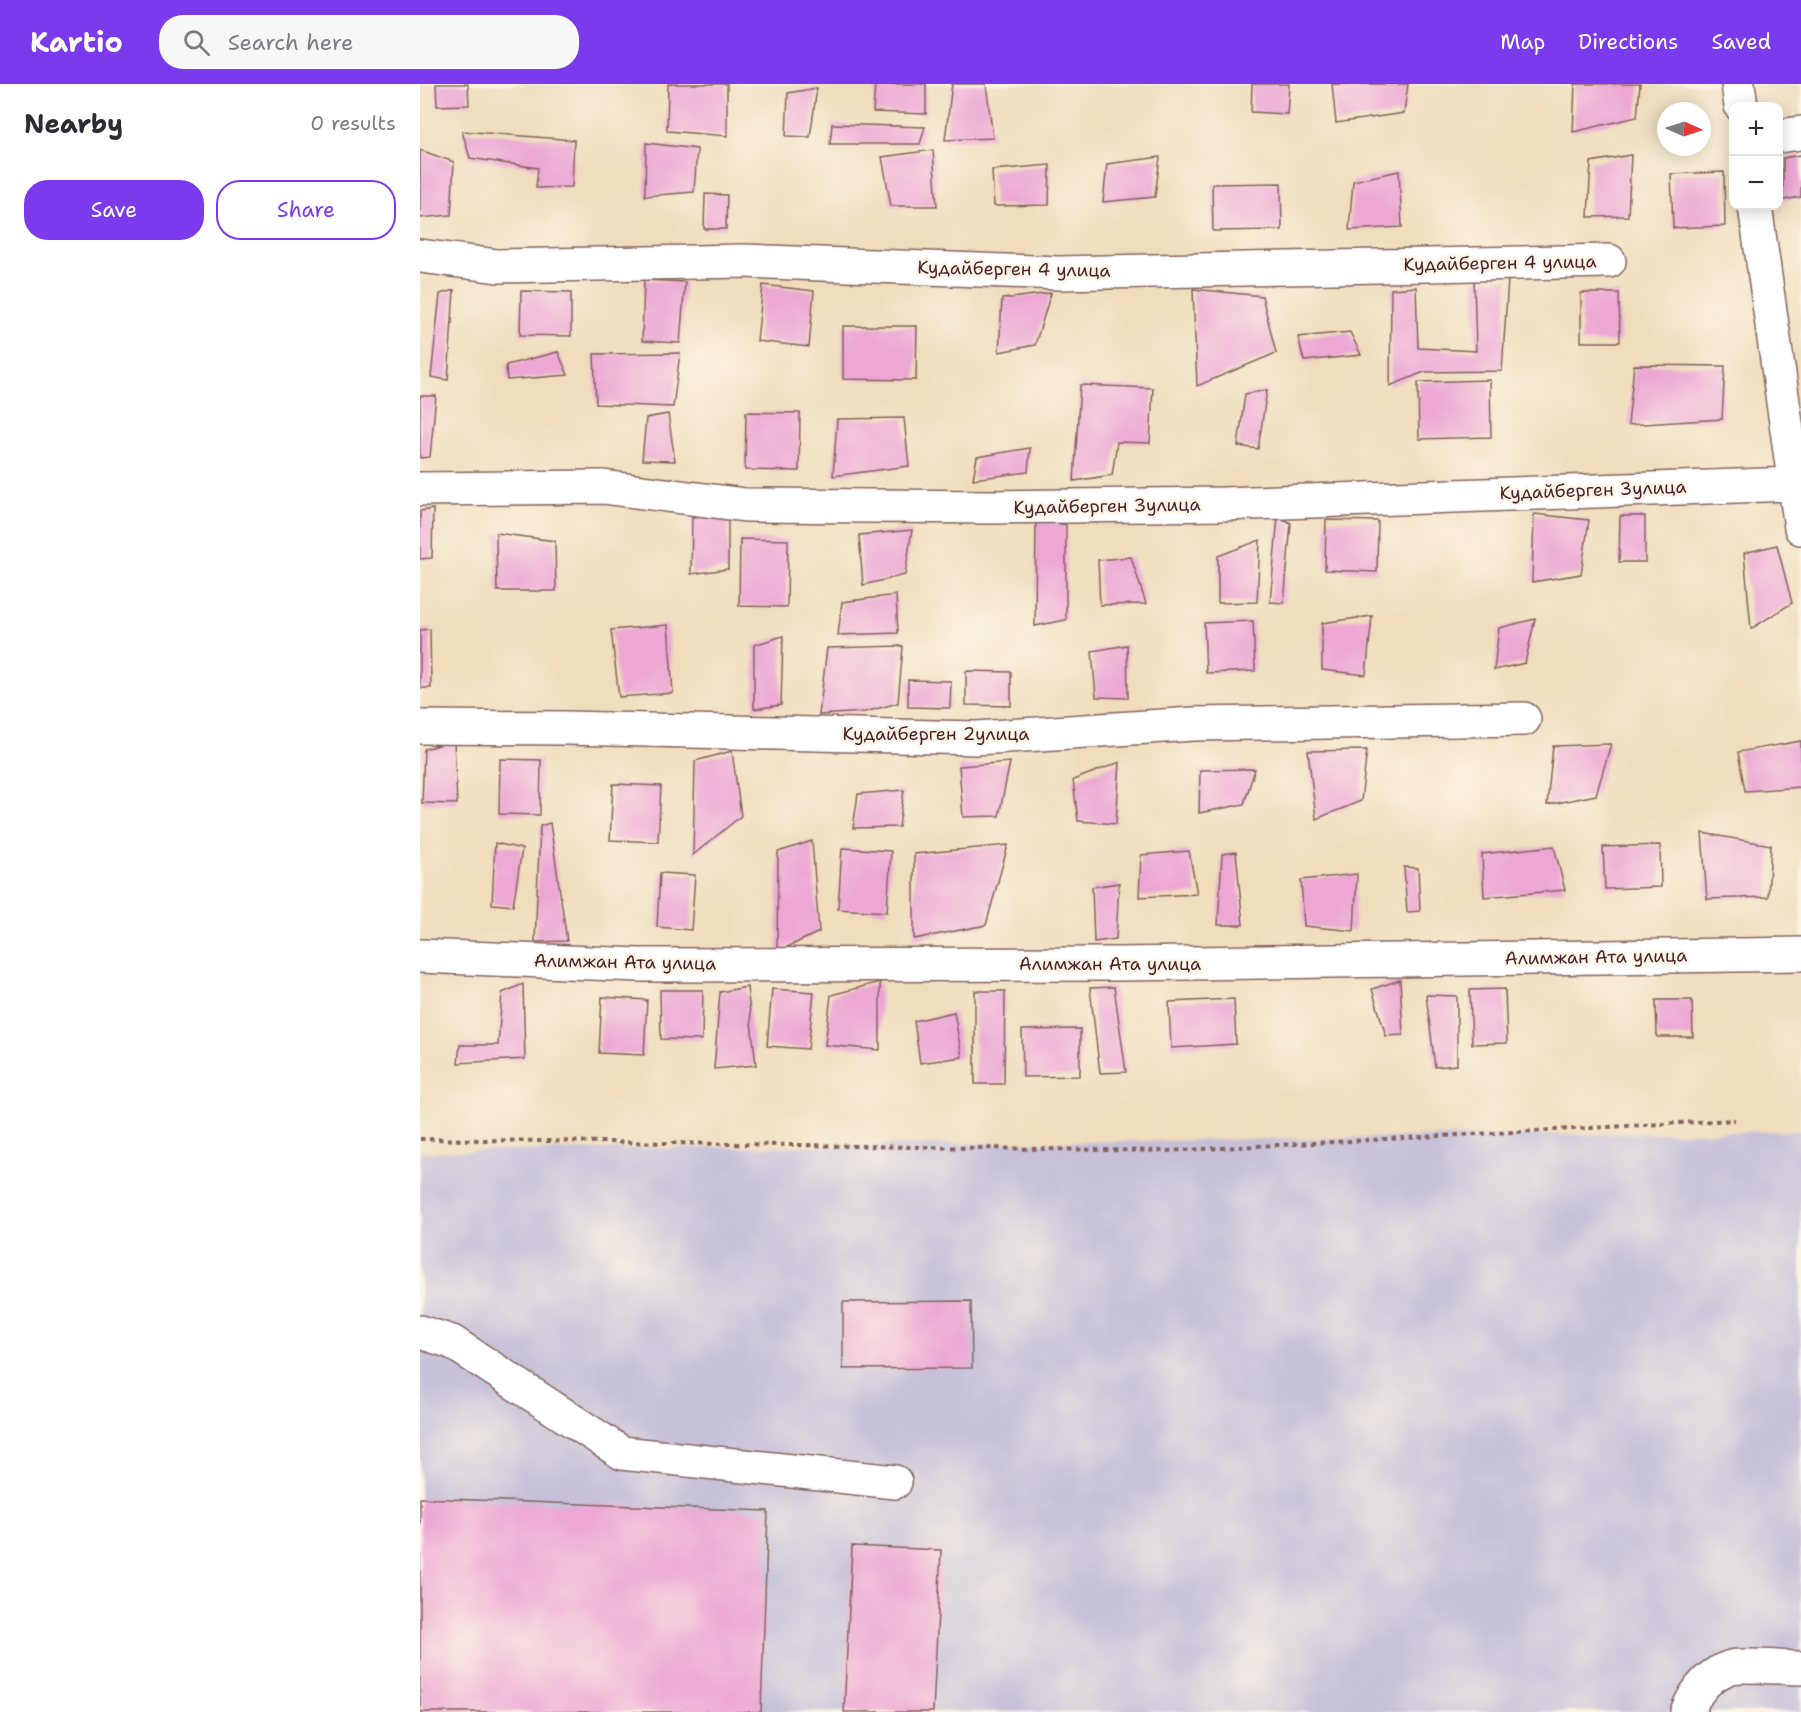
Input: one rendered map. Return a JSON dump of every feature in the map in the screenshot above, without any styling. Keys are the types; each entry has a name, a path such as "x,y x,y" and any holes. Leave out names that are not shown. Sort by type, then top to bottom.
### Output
{"street":[{"path":"1738,84 1740,102"},
{"path":"1783,135 1801,133"},
{"path":"1756,210 1793,417 1795,484 1801,528"},
{"name":"Кудайберген 4 улица","path":"420,256 498,266 743,261 1059,273 1609,261"},
{"name":"Кудайберген 3улица","path":"420,489 603,487 745,505 990,507 1224,504 1795,484"},
{"name":"Кудайберген 2улица","path":"420,727 566,728 976,738 1194,724 1524,719"},
{"name":"Алимжан Ата улица","path":"420,956 639,964 1122,964 1801,954"},
{"path":"420,1332 452,1342 622,1453 895,1482"},
{"path":"1687,1712 1693,1696 1706,1681 1732,1667 1801,1668"}],"path":[{"path":"420,1139 1167,1151 1735,1120"}],"shaded area":[{"path":"1801,1131 1801,1712 420,1712 420,1152"}],"building":[{"path":"436,84 468,84 469,105 437,106"},
{"path":"668,84 727,84 727,136 667,131"},
{"path":"875,84 926,84 926,114 873,112"},
{"path":"952,84 986,84 993,138 945,140"},
{"path":"1252,84 1289,84 1287,114 1251,112"},
{"path":"1332,84 1408,84 1404,113 1336,123"},
{"path":"1575,84 1640,84 1637,117 1573,132"},
{"path":"817,88 810,137 786,136 788,93"},
{"path":"832,124 925,127 920,144 830,144"},
{"path":"462,131 574,140 572,187 536,188 538,168 470,158"},
{"path":"646,143 697,149 694,192 645,196"},
{"path":"420,150 454,162 451,215 420,218"},
{"path":"933,150 937,206 891,206 882,157"},
{"path":"1631,155 1628,216 1588,217 1591,162"},
{"path":"1801,155 1801,197 1783,200 1783,158"},
{"path":"1160,157 1155,197 1103,202 1107,164"},
{"path":"1050,165 1049,205 994,206 992,170"},
{"path":"1399,171 1402,227 1349,230 1353,181"},
{"path":"1724,172 1725,226 1673,228 1671,174"},
{"path":"1281,183 1282,230 1213,231 1212,184"},
{"path":"705,194 727,195 726,229 704,229"},
{"path":"1508,279 1502,371 1424,372 1390,386 1391,289 1416,287 1418,348 1476,351 1474,280"},
{"path":"644,280 685,282 680,343 642,341"},
{"path":"763,285 814,291 809,347 757,341"},
{"path":"1193,289 1262,296 1276,353 1197,386"},
{"path":"454,290 448,380 431,377 440,294"},
{"path":"521,291 571,292 571,336 520,335"},
{"path":"1051,293 1035,345 999,352 1002,299"},
{"path":"1581,293 1619,293 1620,342 1581,342"},
{"path":"843,326 917,326 916,380 843,379"},
{"path":"1350,332 1361,355 1304,361 1298,337"},
{"path":"558,352 568,375 507,380 506,365"},
{"path":"680,353 673,407 596,404 594,354"},
{"path":"1634,365 1725,366 1722,419 1628,425"},
{"path":"1490,380 1491,437 1419,439 1418,382"},
{"path":"1080,385 1153,388 1150,443 1117,442 1112,475 1074,481"},
{"path":"1267,390 1258,449 1238,446 1245,394"},
{"path":"420,396 436,396 430,457 420,458"},
{"path":"746,412 800,413 799,471 745,470"},
{"path":"668,414 675,461 642,460 646,418"},
{"path":"904,418 909,466 833,476 837,419"},
{"path":"1030,448 1028,472 973,479 977,457"},
{"path":"433,509 432,558 420,559 420,511"},
{"path":"728,514 728,569 691,574 692,517"},
{"path":"1534,514 1589,520 1581,574 1532,582"},
{"path":"1620,516 1645,516 1645,562 1619,562"},
{"path":"1278,517 1291,523 1284,603 1270,602"},
{"path":"1036,518 1066,525 1066,620 1035,626"},
{"path":"1326,520 1378,521 1377,572 1325,570"},
{"path":"912,530 905,575 863,585 859,535"},
{"path":"496,533 555,541 556,591 497,591"},
{"path":"740,539 788,540 787,607 739,606"},
{"path":"1260,540 1257,602 1218,603 1218,556"},
{"path":"1777,545 1792,603 1751,629 1744,553"},
{"path":"1131,557 1146,604 1100,605 1098,560"},
{"path":"896,595 898,633 838,635 842,602"},
{"path":"1372,616 1366,675 1322,670 1322,623"},
{"path":"1535,619 1525,663 1494,670 1499,628"},
{"path":"1253,621 1255,671 1206,673 1204,623"},
{"path":"668,625 673,693 619,697 611,630"},
{"path":"430,629 431,688 420,688 420,630"},
{"path":"783,636 781,705 754,709 754,645"},
{"path":"1127,645 1128,698 1096,697 1092,651"},
{"path":"903,646 898,703 865,712 819,715 827,648"},
{"path":"966,671 1011,672 1011,706 966,705"},
{"path":"908,680 951,681 950,708 908,707"},
{"path":"454,741 457,804 422,803 424,749"},
{"path":"1801,741 1801,787 1745,791 1738,752"},
{"path":"1611,744 1596,795 1547,805 1553,746"},
{"path":"1367,750 1361,801 1316,819 1308,751"},
{"path":"732,751 741,816 693,855 695,761"},
{"path":"500,759 541,760 540,815 499,814"},
{"path":"1010,762 999,816 963,817 959,766"},
{"path":"1120,762 1116,824 1078,821 1073,780"},
{"path":"1255,769 1244,804 1199,813 1200,770"},
{"path":"613,784 661,786 658,842 610,840"},
{"path":"904,790 899,827 853,828 858,794"},
{"path":"550,823 567,941 535,942 540,826"},
{"path":"1702,833 1771,845 1768,897 1707,899"},
{"path":"812,841 819,932 777,952 778,852"},
{"path":"495,843 522,849 513,906 492,904"},
{"path":"1008,845 986,925 914,939 914,854"},
{"path":"1660,845 1661,887 1605,889 1603,847"},
{"path":"1554,846 1565,890 1484,897 1482,854"},
{"path":"842,848 891,851 887,912 838,909"},
{"path":"1189,851 1197,894 1139,897 1141,855"},
{"path":"1236,852 1243,925 1218,925 1222,854"},
{"path":"1404,867 1418,868 1420,911 1407,912"},
{"path":"660,873 695,875 691,930 657,927"},
{"path":"1357,874 1354,931 1304,926 1301,880"},
{"path":"1119,883 1116,939 1094,942 1092,887"},
{"path":"1400,980 1403,1035 1386,1036 1372,989"},
{"path":"880,982 880,1050 825,1045 831,995"},
{"path":"523,984 525,1059 458,1063 460,1045 498,1045 502,993"},
{"path":"747,987 756,1065 714,1069 720,992"},
{"path":"1114,987 1126,1072 1100,1073 1090,988"},
{"path":"772,989 814,992 808,1049 767,1046"},
{"path":"1505,989 1507,1043 1472,1044 1470,990"},
{"path":"660,990 703,990 702,1040 661,1039"},
{"path":"975,991 1005,991 1004,1084 975,1084"},
{"path":"1426,995 1457,996 1457,1065 1435,1067"},
{"path":"602,997 647,1000 644,1055 599,1053"},
{"path":"1234,999 1236,1044 1171,1048 1169,1002"},
{"path":"1656,1000 1692,1000 1693,1037 1657,1037"},
{"path":"954,1012 962,1057 920,1063 914,1021"},
{"path":"1080,1029 1080,1076 1023,1077 1022,1030"},
{"path":"971,1301 972,1368 843,1369 843,1302"},
{"path":"420,1498 768,1511 761,1712 420,1712"},
{"path":"852,1546 941,1550 933,1712 844,1712"}]}
